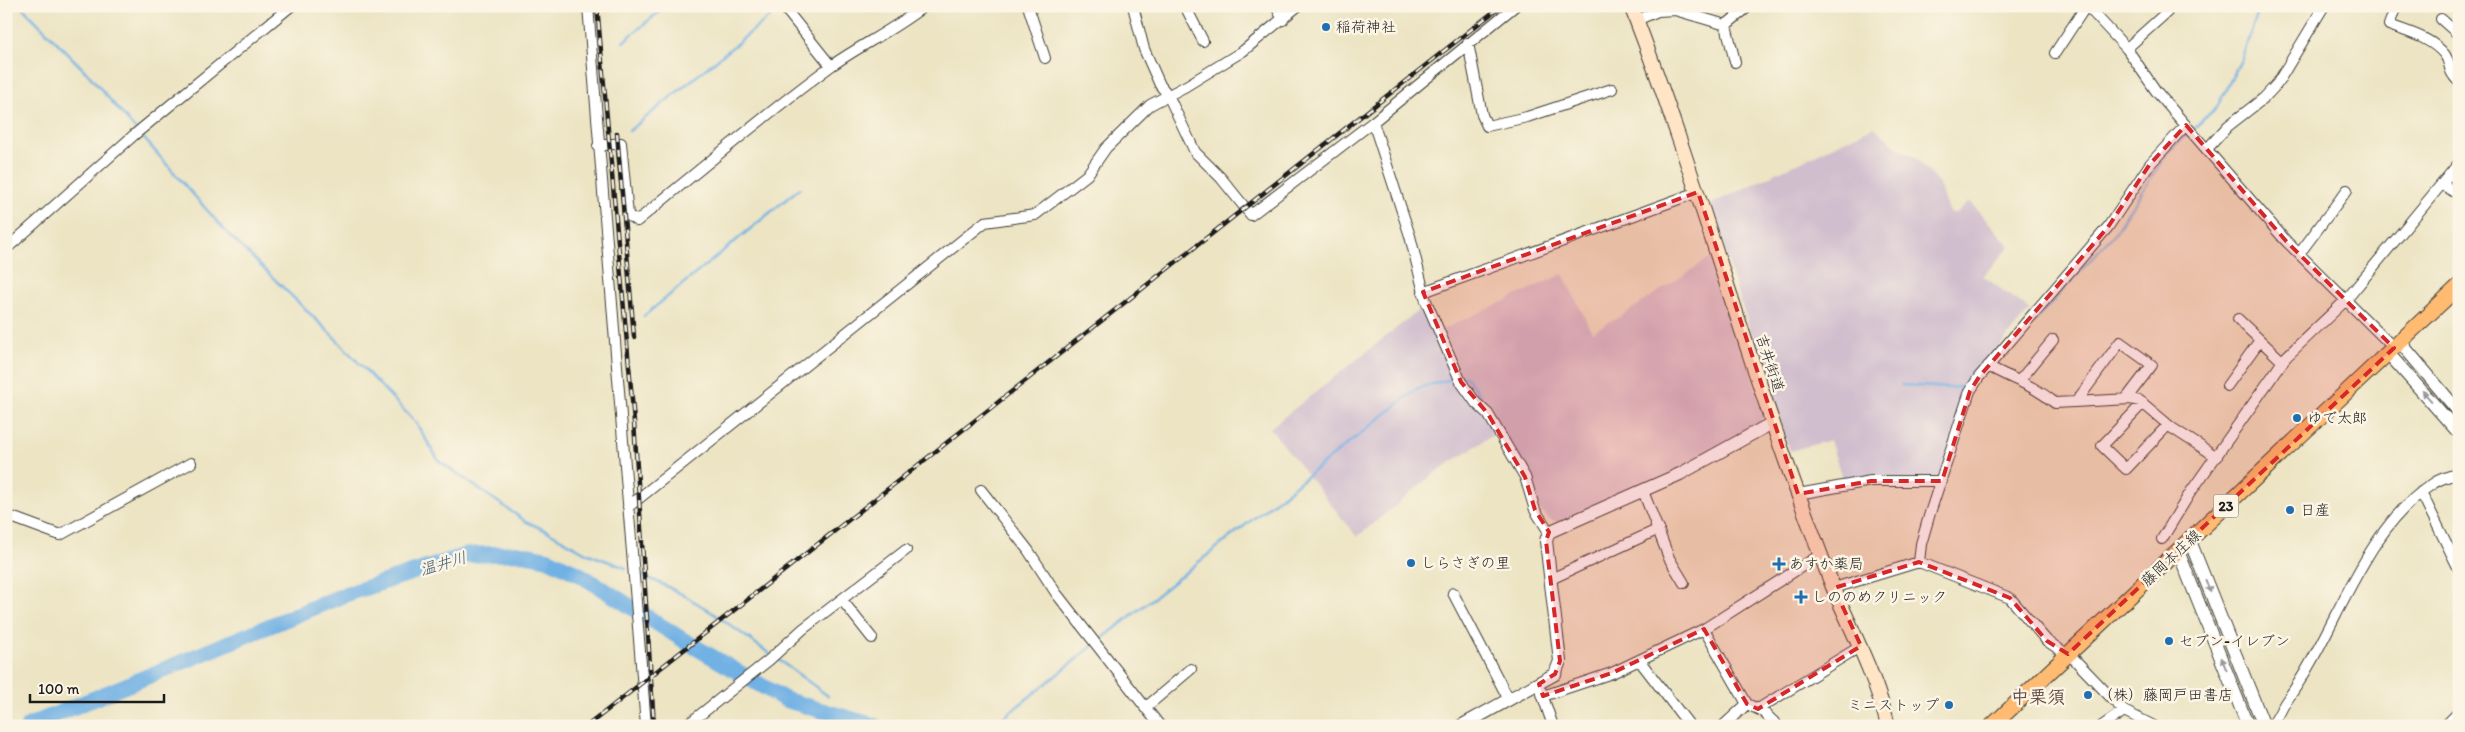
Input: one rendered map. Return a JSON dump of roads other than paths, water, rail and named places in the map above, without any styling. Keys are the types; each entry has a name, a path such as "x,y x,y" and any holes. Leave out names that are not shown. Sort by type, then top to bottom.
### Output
{"main road":[{"name":"吉井街道","path":"1632,6 1698,192 1772,423 1820,554 1861,646 1883,704 1888,726"},
{"name":"藤岡本庄線","path":"1992,726 2459,286"}],"street":[{"path":"6,249 138,132 291,6"},
{"path":"588,6 646,726"},
{"path":"598,146 621,143 628,215 637,221 756,124 831,66 875,37 904,22 924,6"},
{"path":"1028,6 1045,58"},
{"path":"1133,6 1144,49 1160,85 1168,95 1195,152 1221,178 1251,215 1373,122 1515,6"},
{"path":"1185,6 1203,41"},
{"path":"1276,6 1283,20"},
{"path":"628,507 986,222 1035,215 1087,175 1106,148 1134,118 1150,105 1243,51 1298,6"},
{"path":"1726,25 1749,6"},
{"path":"2056,53 2086,6 2127,48 2156,91 2300,254 2459,412"},
{"path":"2127,48 2167,12 2162,6"},
{"path":"2207,149 2228,126 2264,98 2277,84 2324,6"},
{"path":"2396,6 2389,25 2427,40 2443,52 2448,59 2450,73 2459,82"},
{"path":"1637,20 1658,11 1675,10 1726,25"},
{"path":"787,11 831,66"},
{"path":"2441,20 2459,35"},
{"path":"1726,25 1735,62"},
{"path":"1468,43 1482,115 1487,126 1527,117 1612,89"},
{"path":"1373,122 1410,236 1423,292 1461,382 1476,403 1488,414 1525,477 1535,510 1549,532"},
{"path":"1919,562 1921,544 1970,391 1988,366 2108,227 2150,164 2186,125"},
{"path":"2162,540 2190,493 2283,362 2346,300 2459,163"},
{"path":"2442,184 2459,195"},
{"path":"2300,254 2347,190"},
{"path":"1423,292 1698,192"},
{"path":"2238,319 2283,362"},
{"path":"2020,380 2053,340"},
{"path":"2227,386 2260,340"},
{"path":"2076,402 2120,342 2152,365 2126,399"},
{"path":"2394,348 2459,433"},
{"path":"1988,366 2011,380 2020,380 2039,390 2054,403 2126,399 2142,403 2168,424 2217,457"},
{"path":"2142,403 2102,446 2126,469 2168,424"},
{"path":"1461,726 1555,674 1560,661 1546,541 1549,532 1680,474 1772,423"},
{"path":"6,514 60,535 191,463"},
{"path":"2271,726 2301,681 2377,540 2395,517 2421,492 2436,482 2459,473"},
{"path":"1798,494 1871,481 1942,481"},
{"path":"981,490 1028,550 1056,593 1160,726"},
{"path":"1643,491 1669,558 1684,583"},
{"path":"2421,492 2459,568"},
{"path":"1551,579 1659,529"},
{"path":"2190,541 2264,726"},
{"path":"686,726 773,656 803,629 906,550"},
{"path":"2178,551 2248,726"},
{"path":"1543,696 1612,673 1704,630 1820,554"},
{"path":"1834,588 1919,562 2010,598 2047,640 2068,654 2124,711 2154,726"},
{"path":"1453,594 1509,700"},
{"path":"842,600 872,638"},
{"path":"1704,630 1747,704 1758,709 1778,726"},
{"path":"1758,709 1861,646"},
{"path":"1639,660 1690,726"},
{"path":"1145,708 1191,669"},
{"path":"1539,684 1554,726"},
{"path":"1723,726 1747,704"},
{"path":"2102,726 2124,711"},
{"path":"2445,726 2459,712"}],"waterway":[{"path":"21,6 88,74 136,130"},
{"path":"623,42 666,6"},
{"path":"629,131 783,6"},
{"path":"2194,128 2217,107 2242,58 2260,6"},
{"path":"2011,347 2114,234 2168,152 2188,133"},
{"path":"140,134 228,234 335,338 416,423 439,461 525,521 586,553 626,568"},
{"path":"644,316 800,188"},
{"path":"1463,377 1466,377 1482,397"},
{"path":"1098,642 1418,388 1455,378"},
{"path":"1901,385 1952,388 1968,385"},
{"name":"温井川","path":"28,726 344,595 466,555 517,553 548,559 579,574 685,641 786,700 875,726"},
{"path":"638,574 691,599 770,654"},
{"path":"993,726 1094,645"},
{"path":"776,658 828,696"}],"railway":[{"path":"597,6 634,422 654,726"},
{"path":"587,726 1501,6"},
{"path":"617,133 634,337"}],"place":[{"name":"稲荷神社","path":"1326,27"},
{"name":"ゆで太郎","path":"2297,418"},
{"name":"日産","path":"2290,510"},
{"name":"しらさぎの里","path":"1411,563"},
{"name":"あすか薬局","path":"1779,564"},
{"name":"しののめクリニック","path":"1801,597"},
{"name":"セブン-イレブン","path":"2169,641"},
{"name":"（株）藤岡戸田書店","path":"2088,695"},
{"name":"ミニストップ","path":"1949,705"}],"district":[{"name":"中栗須","path":"2038,697"}]}
